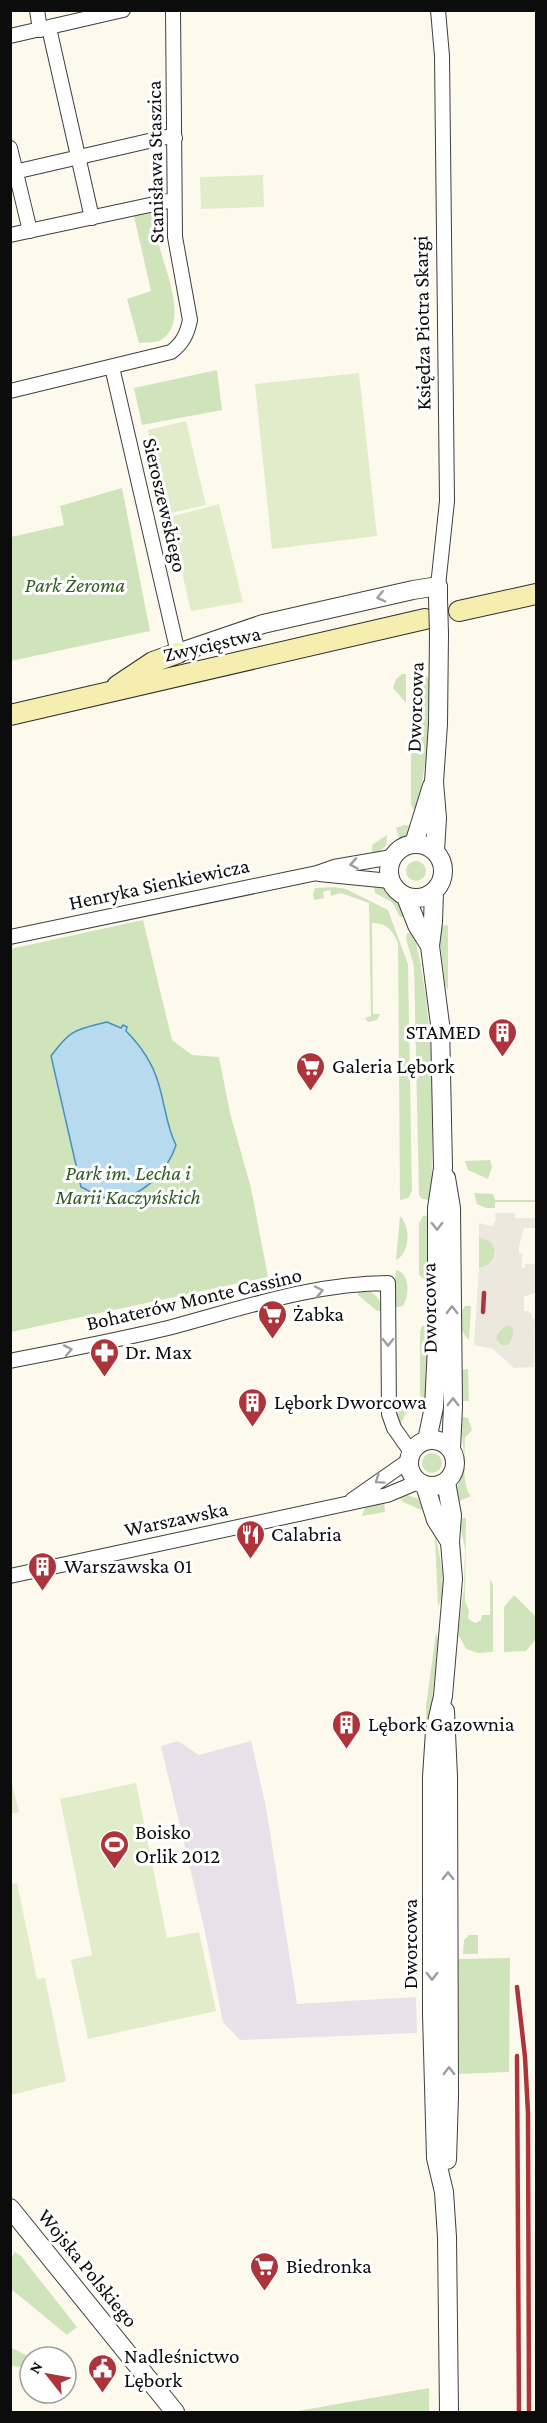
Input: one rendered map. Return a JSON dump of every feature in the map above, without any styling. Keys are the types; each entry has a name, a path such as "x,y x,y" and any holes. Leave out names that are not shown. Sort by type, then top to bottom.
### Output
{"main road":[{"path":"459,611 537,594"},
{"name":"Zwycięstwa","path":"10,715 425,620"},
{"path":"105,693 153,662 178,653"}],"street":[{"path":"37,10 79,158 92,218"},
{"path":"10,36 123,10"},
{"name":"Stanisława Staszica","path":"10,391 171,352 179,346 187,332 190,320 176,246 173,200 175,138 173,10"},
{"name":"Księdza Piotra Skargi","path":"438,10 442,56 447,501 438,592 440,634"},
{"path":"13,173 166,137 175,138"},
{"path":"10,148 13,173 30,231"},
{"path":"10,235 92,218 162,200 173,200"},
{"name":"Sieroszewskiego","path":"112,367 178,653"},
{"path":"178,653 263,624 413,590 438,592"},
{"name":"Dworcowa","path":"435,851 437,818 434,782 439,713 440,634"},
{"name":"Dworcowa","path":"414,844 434,782"},
{"path":"414,844 427,846 435,851 443,867 443,876 434,892 421,898 406,897 399,892 390,881 389,867 392,857 403,847 414,844"},
{"name":"Henryka Sienkiewicza","path":"10,937 317,873 334,867 392,857"},
{"name":"Henryka Sienkiewicza","path":"317,873 390,881"},
{"name":"Dworcowa","path":"427,1440 433,1414 435,1387 437,1208 443,1168 440,1024 430,946 434,892"},
{"name":"Dworcowa","path":"406,897 417,926 430,946"},
{"name":"Dworcowa","path":"443,1168 449,1186 451,1209 453,1414 451,1449"},
{"name":"Bohaterów Monte Cassino","path":"10,1361 137,1336 279,1299 342,1286 368,1283 388,1284"},
{"name":"Dworcowa","path":"388,1284 389,1414 410,1456"},
{"path":"427,1440 436,1440 451,1449 454,1456 454,1470 446,1482 432,1486 421,1484 412,1476 410,1456 415,1446 427,1440"},
{"name":"Warszawska","path":"350,1501 410,1456"},
{"name":"Dworcowa","path":"446,1482 452,1515 450,1542 453,1579 443,1696 435,1731 432,1777 447,2237 449,2412"},
{"name":"Dworcowa","path":"421,1484 436,1520 450,1542"},
{"name":"Warszawska","path":"10,1576 350,1501 387,1495 421,1484"},
{"name":"Wojska Polskiego","path":"10,2208 175,2412"}],"shaded area":[{"path":"495,1213 515,1213 515,1218 536,1218 536,1228 524,1228 519,1246 519,1253 522,1253 522,1268 525,1268 525,1264 535,1264 535,1293 524,1297 524,1311 528,1311 532,1319 535,1319 534,1367 514,1368 493,1349 474,1345 479,1268 489,1265 496,1253 491,1242 479,1237 479,1223 492,1226 496,1220","holes":["509,1325 513,1328 509,1345 502,1346 496,1340 497,1334"]},
{"path":"178,1741 199,1755 251,1741 266,1807 297,2004 416,1997 417,2033 240,2040 223,2022 204,1927 161,1746"}],"green space":[{"path":"263,175 264,207 201,209 200,177"},
{"path":"158,207 159,244 173,295 174,321 169,332 161,340 139,343 127,299 151,291 133,212"},
{"path":"217,370 222,410 142,425 134,388"},
{"path":"359,373 377,536 272,549 255,384"},
{"path":"186,421 206,505 167,514 148,430"},
{"name":"Park Żeroma","path":"122,488 150,631 11,661 11,537 64,525 60,506"},
{"path":"219,504 243,602 191,611 169,517"},
{"path":"406,674 406,703 393,688 396,679"},
{"path":"416,674 427,676 431,701 431,720 417,811 411,804 411,695"},
{"path":"404,825 415,826 407,838 400,841 396,828"},
{"path":"387,835 386,846 378,853 372,854 372,845"},
{"path":"416,861 423,864 426,871 423,878 416,881 409,878 406,871 409,864"},
{"path":"374,883 395,896 408,917 400,917 392,902 375,893"},
{"path":"315,888 346,889 388,910 408,964 412,1191 408,1198 400,1200 398,943 388,928 372,923 373,1014 380,1014 377,1020 368,1022 365,1018 371,1016 369,903 341,893 331,896 330,890 323,892 324,898 314,900"},
{"name":"Park im. Lecha i Marii Kaczyńskich","path":"143,920 172,1040 192,1055 219,1057 230,1113 251,1188 268,1277 11,1332 10,949"},
{"path":"448,925 448,990 445,985 438,926"},
{"path":"413,931 421,965 429,1031 432,1098 432,1200 422,1199 419,1195 414,966 406,939 407,933"},
{"path":"490,1160 492,1167 488,1179 468,1170 465,1161"},
{"path":"474,1193 493,1194 495,1200 536,1200 536,1202 495,1202 495,1208 486,1208 477,1204"},
{"path":"432,1215 425,1279 423,1279 419,1274 419,1223 423,1216"},
{"path":"400,1216 406,1226 407,1240 404,1252 396,1260"},
{"path":"479,1237 487,1238 495,1247 495,1251 489,1264 479,1268"},
{"path":"396,1270 401,1272 406,1280 407,1296 403,1306 393,1308"},
{"path":"357,1287 374,1294 380,1301 382,1311 377,1311 358,1295"},
{"path":"465,1306 471,1306 469,1340 460,1323 460,1315"},
{"path":"509,1325 513,1328 514,1335 509,1345 502,1346 496,1340 498,1332"},
{"path":"422,1326 425,1326 432,1355 429,1401 420,1395 420,1332"},
{"path":"468,1369 469,1401 460,1401 460,1370"},
{"path":"397,1400 407,1405 407,1411 400,1425 394,1403"},
{"path":"460,1416 468,1418 472,1430 465,1438 464,1458"},
{"path":"432,1453 439,1456 442,1463 439,1470 432,1473 425,1470 422,1463 425,1456"},
{"path":"464,1466 466,1485 471,1496 455,1503 455,1494"},
{"path":"404,1494 419,1499 426,1512 403,1502 398,1495"},
{"path":"384,1500 385,1512 362,1516 365,1508"},
{"path":"466,1518 465,1601 469,1611 468,1618 476,1623 481,1620 482,1615 490,1615 490,1579 493,1585 493,1652 478,1653 466,1649 458,1634 464,1587 465,1549 459,1519"},
{"path":"433,1527 442,1567 443,1579 443,1589 438,1606 435,1538"},
{"path":"514,1595 535,1616 536,1639 526,1651 504,1652 504,1607"},
{"path":"436,1633 439,1642 426,1748 426,1706"},
{"path":"10,1775 19,1812 11,1814 10,1814"},
{"path":"136,1783 167,1938 199,1932 216,2011 88,2039 71,1960 92,1955 60,1799"},
{"path":"17,1883 37,1979 45,1978 66,2081 11,2095 10,1884"},
{"path":"469,1935 478,1935 478,1954 463,1954 464,1940"},
{"path":"510,1958 509,2072 459,2074 458,1959"},
{"path":"15,2252 21,2256 77,2327 67,2335 11,2289 11,2258"},
{"path":"10,2347 18,2351 18,2367 11,2366"},
{"path":"429,2388 429,2412 292,2412"}],"water":[{"path":"107,1022 121,1028 123,1025 127,1027 126,1031 149,1061 158,1082 176,1145 167,1165 151,1182 132,1195 111,1199 81,1187 51,1056 69,1035"}],"railway":[{"path":"483,1312 484,1293"},
{"path":"517,1987 525,2057 528,2113 529,2412"},
{"path":"517,2056 519,2412"}],"place":[{"name":"STAMED","path":"502,1058"},
{"name":"Galeria Lębork","path":"311,1092"},
{"name":"Żabka","path":"272,1340"},
{"name":"Dr. Max","path":"104,1378"},
{"name":"Lębork Dworcowa","path":"253,1428"},
{"name":"Calabria","path":"250,1560"},
{"name":"Warszawska 01","path":"43,1592"},
{"name":"Lębork Gazownia","path":"347,1750"},
{"name":"Boisko Orlik 2012","path":"114,1870"},
{"name":"Biedronka","path":"265,2292"},
{"name":"Nadleśnictwo Lębork","path":"103,2394"}]}
